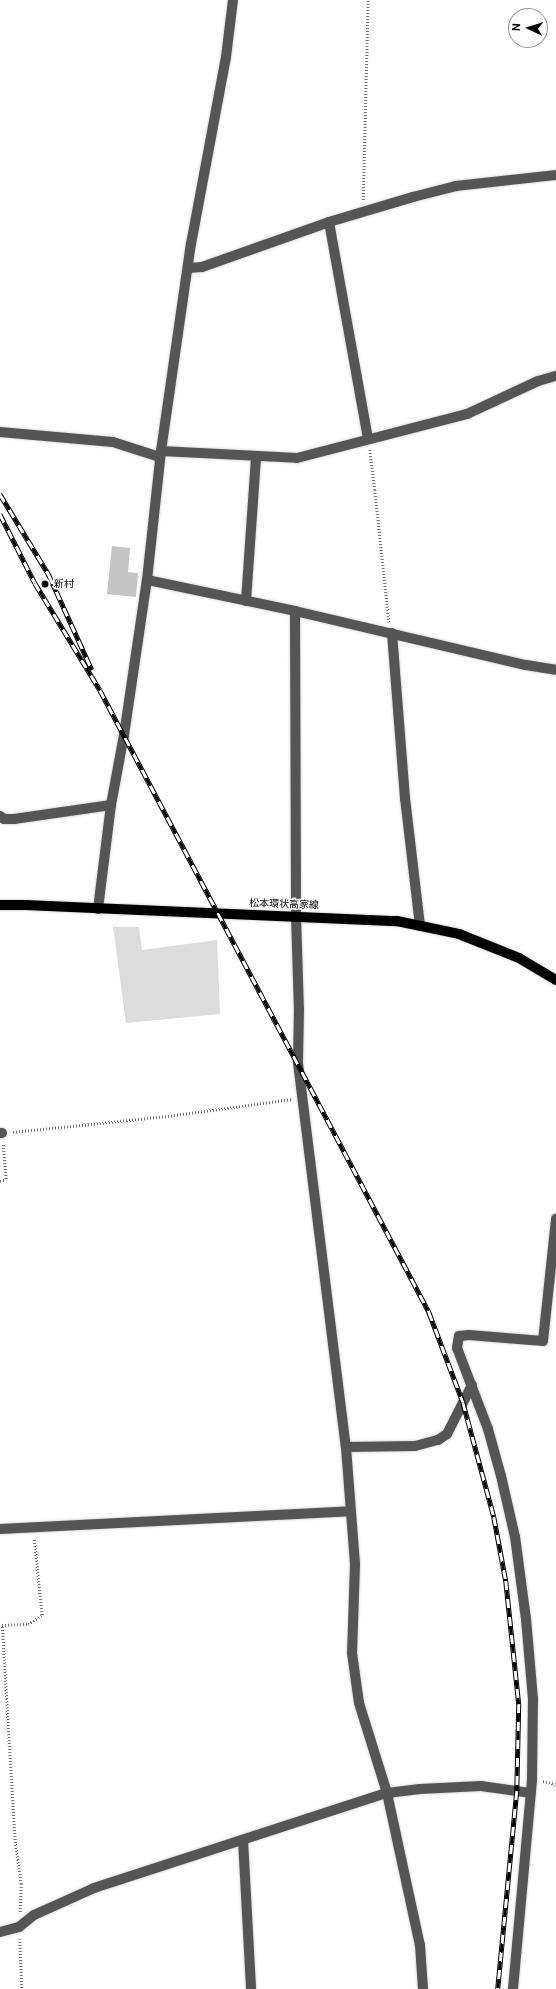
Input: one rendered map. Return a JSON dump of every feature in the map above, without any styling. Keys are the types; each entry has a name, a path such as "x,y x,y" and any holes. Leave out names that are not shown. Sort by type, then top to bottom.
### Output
{"main road":[{"name":"松本環状高家線","path":"0,905 389,921 459,934 519,958 556,980"}],"street":[{"path":"98,909 112,805 147,580 161,454 188,268 226,57 233,0"},
{"path":"188,268 202,267 329,222 456,186 556,175"},
{"path":"329,222 368,438"},
{"path":"0,432 113,442 161,454 296,458 368,438 467,414 538,381 556,376"},
{"path":"246,602 256,457"},
{"path":"147,580 246,602 295,611 526,665 556,670"},
{"path":"295,611 296,916 299,1009 298,1062 346,1447 355,1564 352,1653 359,1703 387,1793 420,1945 423,1989"},
{"path":"391,633 405,798 420,926"},
{"path":"0,816 4,819 112,805"},
{"path":"513,1989 530,1793 533,1699 526,1619 515,1537 488,1429 457,1348 459,1336 469,1335 543,1341 556,1219"},
{"path":"346,1447 415,1446 438,1440 447,1434 472,1385"},
{"path":"0,1529 351,1511"},
{"path":"0,1932 19,1927 34,1915 94,1888 387,1793 420,1789 480,1786 530,1793"},
{"path":"242,1840 251,1989"}],"path":[{"path":"363,212 368,0"},
{"path":"368,438 391,633"},
{"path":"0,1181 6,1179 1,1133 168,1116 302,1098"},
{"path":"22,1989 19,1927 21,1884 15,1843 2,1625 28,1624 42,1615 33,1528"}],"shaded area":[{"path":"113,927 139,927 142,950 217,940 220,1014 126,1023"}],"building":[{"path":"112,546 130,548 128,572 138,573 136,597 107,594"}],"railway":[{"path":"0,494 49,575 92,670"},
{"path":"0,514 35,583 100,690 429,1312 463,1402 494,1517 506,1581 519,1704 517,1791 498,1989"}],"place":[{"name":"新村","path":"45,584"}]}
